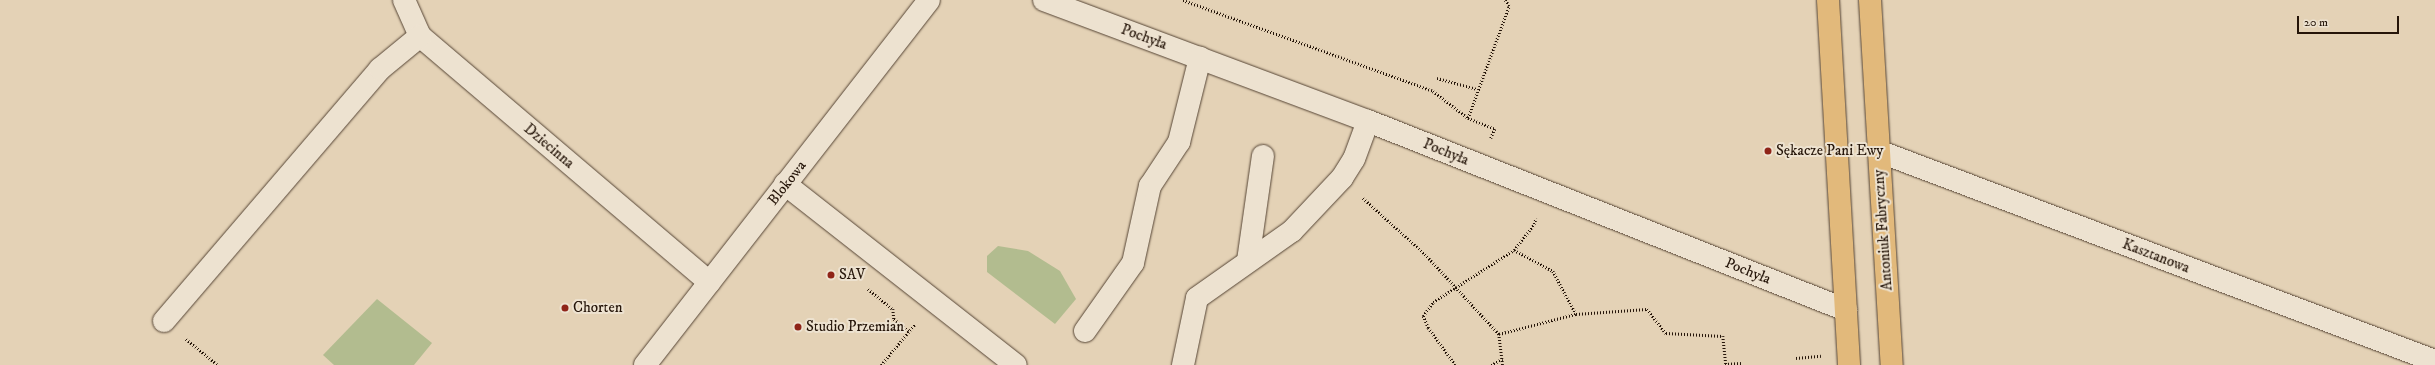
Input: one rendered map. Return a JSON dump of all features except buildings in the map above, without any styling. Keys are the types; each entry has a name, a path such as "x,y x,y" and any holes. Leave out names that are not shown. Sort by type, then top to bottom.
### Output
{"main road":[{"path":"1828,0 1849,365"},
{"name":"Antoniuk Fabryczny","path":"1870,0 1892,365"}],"street":[{"name":"Dziecinna","path":"404,0 420,36 709,282"},
{"name":"Blokowa","path":"645,365 929,0"},
{"name":"Pochyła","path":"1044,0 1368,121 1846,310"},
{"path":"164,321 380,69 420,36"},
{"path":"1085,331 1133,263 1150,186 1179,142 1200,58"},
{"path":"1183,365 1197,298 1292,231 1342,178 1354,159 1368,121"},
{"name":"Kasztanowa","path":"1878,151 2435,361"},
{"path":"1248,261 1263,156"},
{"path":"785,184 1016,365"}],"path":[{"path":"1468,118 1477,89 1509,6 1505,0"},
{"path":"1437,78 1477,89"},
{"path":"1342,178 1425,254 1499,334 1503,365"},
{"path":"1454,365 1428,328 1423,316 1433,302 1514,250 1534,224 1544,191"},
{"path":"1514,250 1553,271 1576,314"},
{"path":"881,365 917,322 909,281"},
{"path":"1499,334 1576,314 1647,309 1666,333 1723,336 1726,365 1741,363"},
{"path":"164,321 218,365"},
{"path":"1796,358 1825,356"},
{"path":"1491,365 1502,359"}],"green space":[{"path":"998,246 1028,251 1060,271 1076,299 1055,324 987,272 987,256"},
{"path":"377,299 432,343 414,365 334,365 323,355"}],"place":[{"name":"Sękacze Pani Ewy","path":"1768,151"},
{"name":"SAV","path":"831,275"},
{"name":"Chorten","path":"565,308"},
{"name":"Studio Przemian","path":"798,327"}]}
